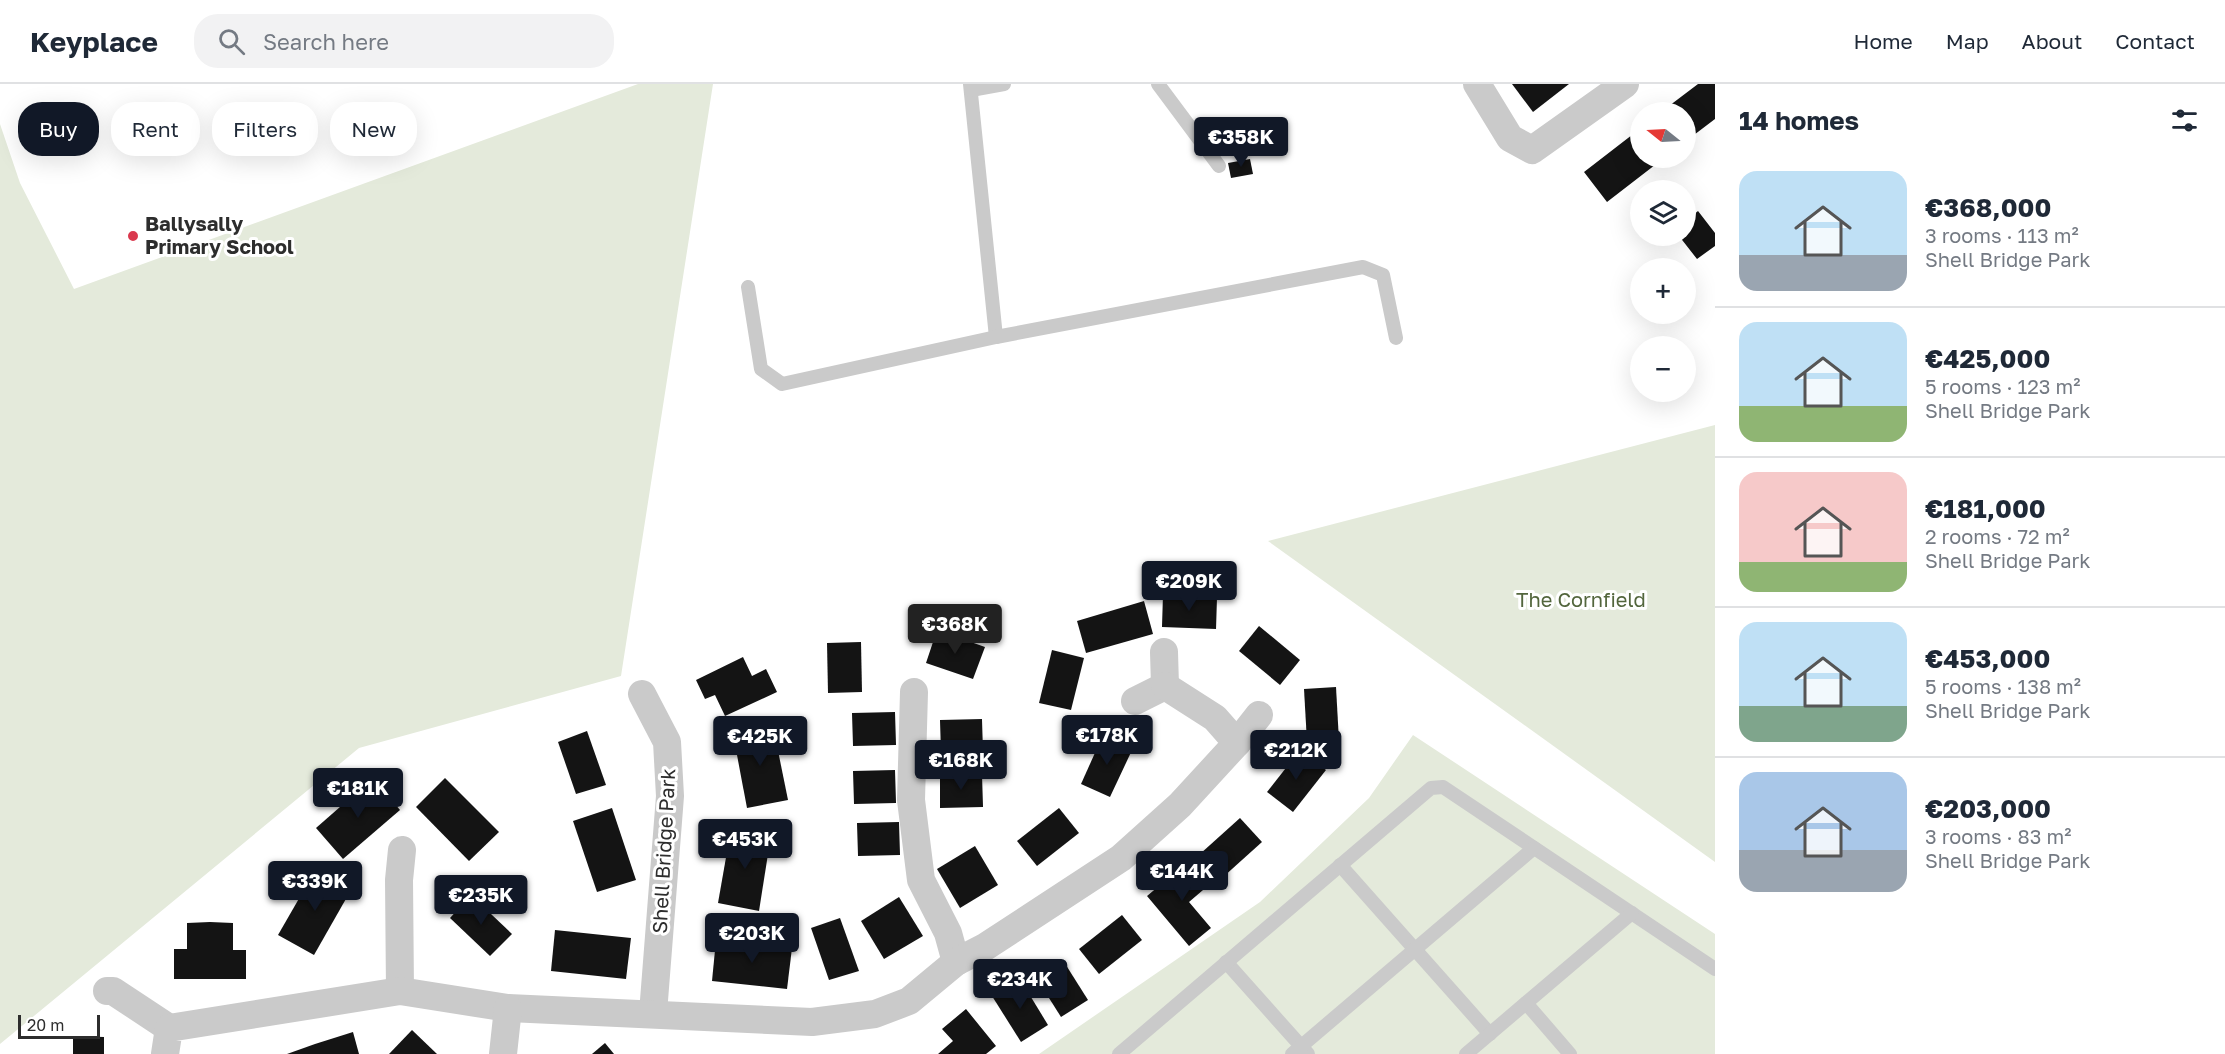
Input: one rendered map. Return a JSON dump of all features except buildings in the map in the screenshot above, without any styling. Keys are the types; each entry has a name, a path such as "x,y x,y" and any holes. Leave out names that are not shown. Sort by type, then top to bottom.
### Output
{"street":[{"path":"1476,84 1510,138 1532,150 1625,84"},
{"path":"1164,652 1165,686"},
{"path":"1135,701 1165,686"},
{"path":"1165,686 1215,718 1236,743"},
{"path":"914,692 911,800 921,880 948,933 956,962"},
{"name":"Shell Bridge Park","path":"642,694 667,742 670,796 653,1013"},
{"path":"107,991 113,991 167,1041 400,991 508,1008 812,1022 876,1014 909,1001 956,962 985,947 1121,858 1180,805 1259,715"},
{"path":"400,991 399,879 402,850"},
{"path":"503,1054 508,1008"}],"lane":[{"path":"996,337 971,87 1004,84"},
{"path":"1158,84 1219,166"},
{"path":"748,287 761,369 782,384 996,337 1363,267 1383,275 1396,338"},
{"path":"1119,1054 1431,788 1443,787 1715,969"},
{"path":"1227,962 1301,1051 1534,848"},
{"path":"1340,865 1490,1034"},
{"path":"1466,1054 1632,913"},
{"path":"1526,1003 1570,1054"}],"green space":[{"path":"638,84 713,84 621,676 359,748 0,1044 0,124 20,183 74,289"},
{"name":"The Cornfield","path":"1715,425 1715,862 1268,541"},
{"path":"1413,735 1715,934 1715,1054 1039,1054 1260,902 1369,798"}],"place":[{"name":"Ballysally Primary School","path":"133,236"}]}
